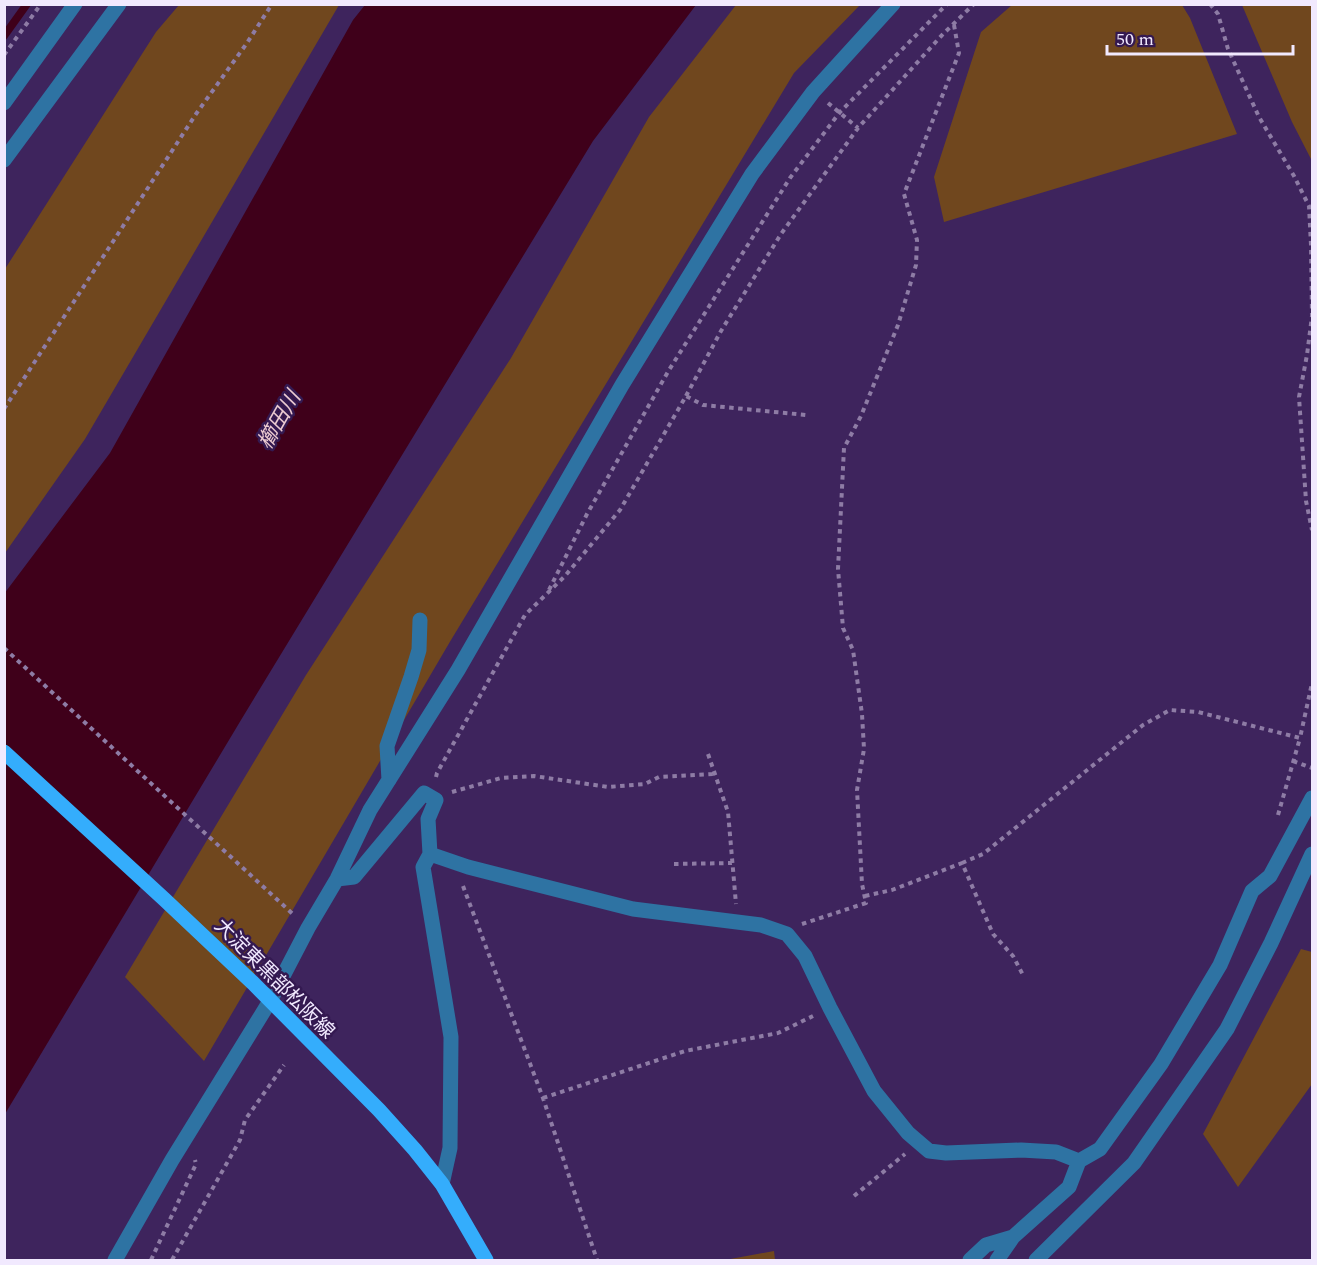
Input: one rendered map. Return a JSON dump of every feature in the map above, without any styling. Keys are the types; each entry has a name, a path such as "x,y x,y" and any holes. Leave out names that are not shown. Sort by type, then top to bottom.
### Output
{"main road":[{"name":"大淀東黒部松阪線","path":"4,752 253,983 379,1110 442,1184 486,1260"}],"street":[{"path":"4,103 75,4"},
{"path":"4,160 119,4"},
{"path":"115,1260 190,1130 270,1001 308,928 337,879 370,810 458,670 622,386 746,184 813,92 892,4"},
{"path":"389,780 387,746 419,650 420,620"},
{"path":"337,879 354,878 424,793 436,800 428,819 430,854 423,867 451,1037 450,1148 442,1184"},
{"path":"997,1260 1013,1237 1069,1187 1079,1161 1100,1149 1161,1064 1220,965 1252,891 1270,876 1312,798"},
{"path":"430,854 468,867 633,909 760,925 787,934 806,956 830,1008 874,1091 909,1132 929,1151 946,1153 1021,1150 1056,1152 1079,1161"},
{"path":"1036,1260 1134,1163 1227,1029 1271,943 1312,854"},
{"path":"970,1260 986,1245 1013,1237"}],"path":[{"path":"4,55 41,4"},
{"path":"4,409 196,114 247,44 272,4"},
{"path":"547,594 587,514 669,370 790,178 840,112 947,4"},
{"path":"714,774 659,777 645,784 608,787 534,776 501,778 456,790 436,800 437,773 525,615 565,576 620,510 721,332 781,234 858,128 943,34 974,4"},
{"path":"1210,4 1218,14 1228,49 1259,117 1309,206 1312,316 1299,397 1306,501 1312,530"},
{"path":"787,934 797,925 866,903 862,884 857,790 864,749 862,714 853,650 843,628 838,569 844,448 861,416 898,325 916,265 917,240 904,194 959,53 954,25"},
{"path":"813,92 858,128"},
{"path":"686,396 702,405 806,415"},
{"path":"4,648 308,928"},
{"path":"1277,818 1300,738 1312,683"},
{"path":"865,896 892,890 983,854 1143,724 1170,710 1198,712 1300,738"},
{"path":"708,754 728,812 738,922"},
{"path":"1293,761 1312,768"},
{"path":"674,864 732,863"},
{"path":"962,863 993,934 1013,956 1023,975"},
{"path":"468,867 459,874 543,1098 597,1260"},
{"path":"543,1098 685,1051 778,1033 830,1008"},
{"path":"172,1260 240,1140 245,1120 284,1065"},
{"path":"151,1260 196,1164 190,1130"},
{"path":"854,1196 919,1142"}],"shaded area":[{"path":"179,5 339,5 85,439 5,553 5,269 156,32"},
{"path":"736,5 860,5 794,73 451,640 204,1061 125,977 306,675 511,358 649,117"},
{"path":"1012,5 1182,5 1190,18 1237,134 944,222 934,177 981,32"},
{"path":"1242,5 1312,5 1312,161 1292,122"},
{"path":"1301,949 1312,952 1312,1084 1238,1187 1203,1134"},
{"path":"774,1251 775,1260 725,1260"}],"water":[{"name":"櫛田川","path":"365,5 696,5 593,141 5,1114 4,594 110,453 353,20"}],"waterway":[{"path":"4,36 27,4"}]}
